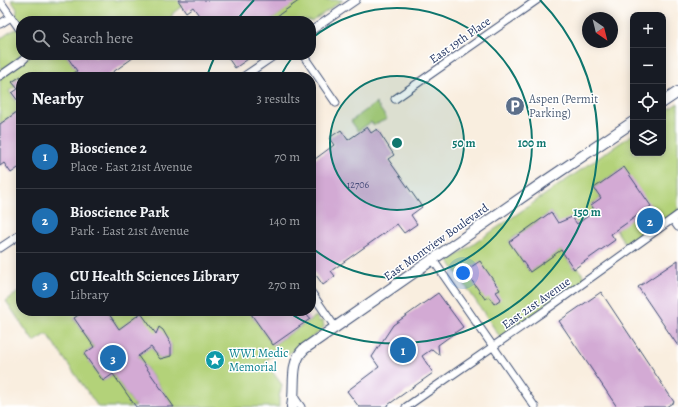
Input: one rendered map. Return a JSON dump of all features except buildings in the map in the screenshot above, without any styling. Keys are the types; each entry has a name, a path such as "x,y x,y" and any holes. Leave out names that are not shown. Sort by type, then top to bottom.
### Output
{"street":[{"path":"316,28 356,0"},
{"name":"East 19th Place","path":"395,99 538,0"},
{"path":"0,1 16,24"},
{"path":"0,24 11,17"},
{"path":"0,76 23,60"},
{"path":"250,72 268,60"},
{"path":"306,60 315,72"},
{"path":"316,74 336,103"},
{"path":"666,100 678,92"},
{"name":"East Montview Boulevard","path":"293,402 294,367 298,356 304,349 630,124"},
{"path":"675,217 678,228"},
{"name":"East 21st Avenue","path":"406,407 675,217"},
{"path":"0,248 16,237"},
{"path":"432,260 535,407"},
{"path":"316,299 335,327"},
{"path":"293,402 301,407"}],"green space":[{"path":"11,0 189,1 173,13 172,16 16,16 17,9"},
{"path":"298,0 343,0 316,19 316,16 277,16"},
{"path":"16,29 16,60 69,60 77,71 16,72 16,86 9,91 16,102 16,113 0,124 0,39"},
{"path":"376,103 387,119 374,125 371,122 358,131 351,121"},
{"path":"678,103 678,215 629,250 613,225 624,167 594,188 601,198 591,205 595,211 577,224 572,217 559,224 551,212 509,241 530,272 561,250 574,269 577,267 587,280 502,340 449,261 630,136 630,156 666,156 666,111"},
{"path":"16,294 16,316 6,301"},
{"path":"16,316 78,316 74,319 94,347 84,354 103,381 113,374 136,407 98,407 47,334 34,342"},
{"path":"110,316 138,316 119,329"},
{"path":"142,316 253,316 273,345 316,316 320,322 323,320 324,327 318,333 288,354 282,355 277,353 265,361 282,385 279,397 279,407 174,407 138,356 151,347 160,359 171,356 171,344 160,341"}],"place":[{"name":"Aspen (Permit Parking)","path":"515,106"},
{"name":"Bioscience Park","path":"650,221"},
{"name":"Bioscience 2","path":"403,350"},
{"name":"CU Health Sciences Library","path":"113,358"},
{"name":"WWI Medic Memorial","path":"215,360"}]}
